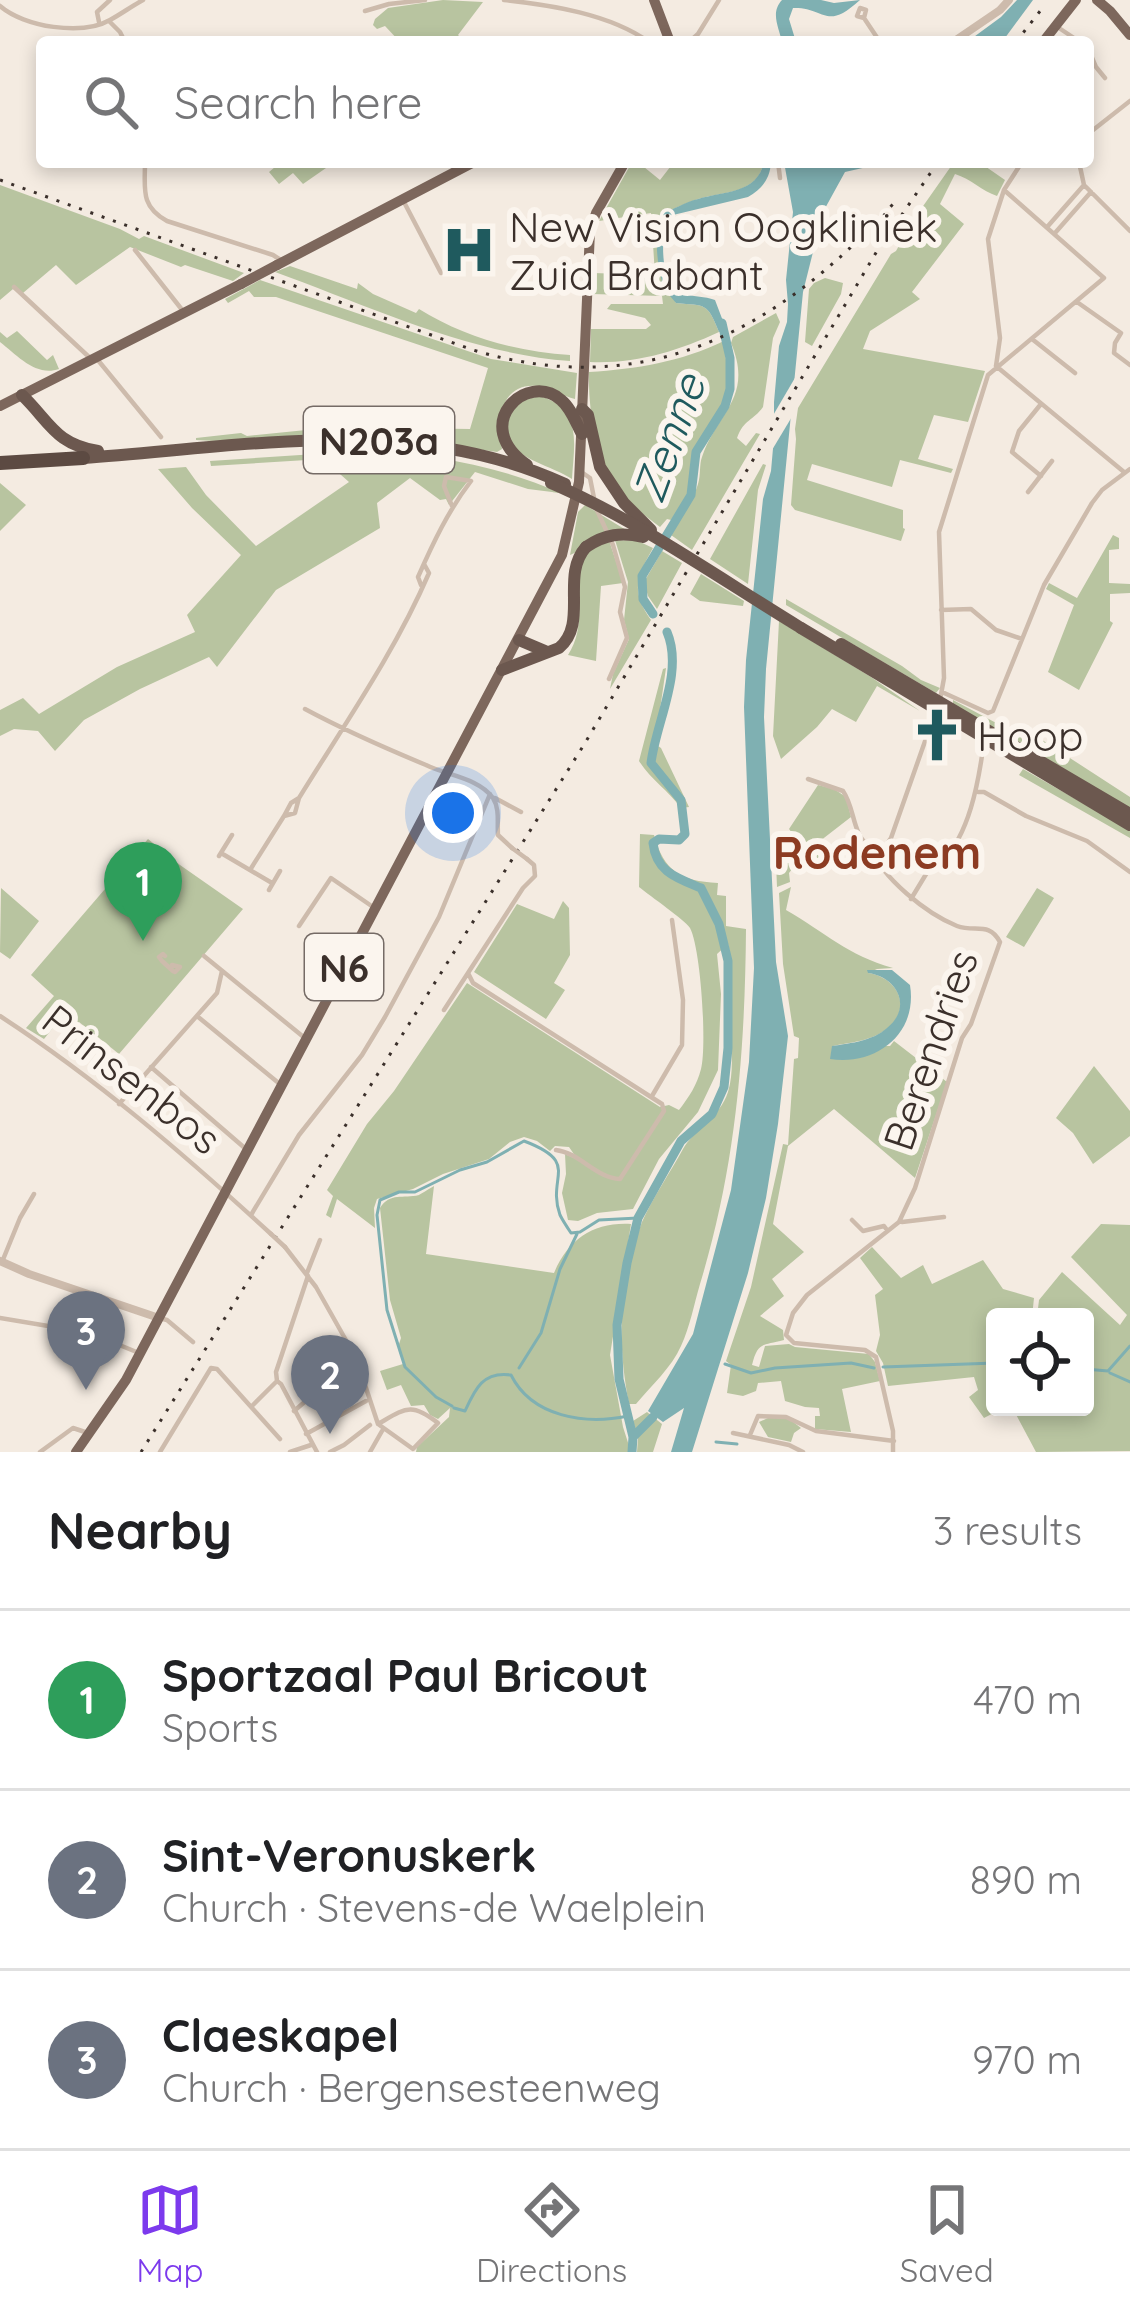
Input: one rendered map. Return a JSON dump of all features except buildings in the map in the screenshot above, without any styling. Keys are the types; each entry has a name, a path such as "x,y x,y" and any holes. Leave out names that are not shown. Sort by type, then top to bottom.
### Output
{"highway":[{"path":"538,472 512,454 502,436 506,412 517,399 537,392 554,395 568,408 582,434"},
{"path":"28,396 45,424 73,445 123,455"},
{"path":"583,409 600,467 624,503 651,530"},
{"name":"N203a","path":"83,461 334,440 388,440 468,451 538,472 1130,814"},
{"name":"N203a","path":"83,461 388,448 467,459 552,481 651,530 802,626"},
{"path":"0,467 83,461"},
{"path":"502,670 560,648 572,631 572,576 586,547 606,536 631,534 672,550"},
{"path":"519,640 546,651"},
{"name":"N203a","path":"939,701 1130,825"}],"main road":[{"path":"654,0 669,36"},
{"path":"1048,36 1076,0"},
{"path":"1097,0 1130,35"},
{"path":"0,409 462,168"},
{"name":"N6","path":"76,1452 126,1380 554,572 568,538 580,471 590,231 622,168"}],"street":[{"path":"99,22 97,12 110,0"},
{"path":"0,6 12,16 68,28 109,21 143,0"},
{"path":"365,11 425,0"},
{"path":"504,0 603,20 641,36"},
{"path":"697,36 718,0"},
{"path":"961,36 1010,0"},
{"path":"864,17 876,36"},
{"path":"109,21 122,36"},
{"path":"1056,26 1071,36"},
{"path":"1094,62 1105,79"},
{"path":"1094,129 1130,101"},
{"path":"145,168 145,192 153,212 167,221 273,255 280,263"},
{"path":"779,168 780,178"},
{"path":"996,367 1000,327 988,250 990,230 1004,190 1018,168"},
{"path":"1080,168 1084,184 1130,231"},
{"path":"1048,226 1084,184"},
{"path":"875,860 891,838 939,701 939,532 988,374 1103,280 1102,274 1004,190"},
{"path":"1055,232 1091,192"},
{"path":"402,198 441,273"},
{"path":"135,250 185,314"},
{"path":"14,287 87,353 161,437"},
{"path":"1077,302 1121,332 1114,353 1130,365"},
{"path":"1030,338 1075,373"},
{"path":"939,701 993,711 1044,585 1092,503 1127,471 996,367"},
{"path":"1041,404 1019,431 1012,452 1041,476"},
{"path":"1028,492 1052,461"},
{"path":"580,471 590,478 625,586 620,612 627,638 609,679"},
{"path":"250,870 342,729 422,588 418,577 452,506 471,481 446,477 444,486 452,506"},
{"path":"940,610 970,609 996,629 1022,639"},
{"path":"305,709 449,772 521,812"},
{"name":"Berendries","path":"893,1452 885,1391 874,1354 794,1343 786,1334 807,1295 899,1222 1000,942 990,930 958,926 911,899 934,861 943,860 953,848 978,792 983,749"},
{"path":"808,779 843,791 856,832 911,899"},
{"path":"978,792 1087,842 1130,872"},
{"path":"444,1010 535,876 535,866 498,835 497,807 491,796"},
{"path":"251,1215 299,1136 362,1055 385,1017 439,916 491,796"},
{"path":"232,835 220,854 271,886 280,872"},
{"path":"848,860 868,846 934,861"},
{"path":"298,926 331,878 376,909"},
{"path":"652,1096 682,1045 673,920"},
{"path":"204,956 306,1040"},
{"path":"119,1104 220,988 223,971"},
{"path":"468,973 473,983 660,1101 664,1112 620,1179 611,1179 556,1150"},
{"name":"Prinsenbos","path":"0,1016 54,1051 226,1191 285,1247 356,1358 377,1426"},
{"path":"197,1016 282,1085"},
{"path":"151,1067 247,1150"},
{"path":"34,1194 1,1261 167,1320 193,1342"},
{"path":"220,1204 237,1202"},
{"path":"899,1222 944,1217"},
{"path":"852,1220 863,1231 884,1226 888,1231"},
{"path":"316,1452 297,1425 276,1372 320,1240"},
{"path":"0,1318 90,1333 139,1353"},
{"path":"294,1412 356,1358"},
{"path":"160,1452 211,1368 217,1369 280,1439"},
{"path":"251,1406 277,1381"},
{"path":"306,1434 366,1401"},
{"path":"330,1452 407,1408 417,1408 438,1424 413,1449 377,1426"},
{"path":"750,1436 758,1416 786,1417 816,1431 894,1441"},
{"path":"756,1423 766,1439"},
{"path":"370,1452 377,1426"},
{"path":"40,1452 73,1428 88,1434"},
{"path":"733,1433 803,1452"},
{"path":"288,1452 311,1445"}],"green space":[{"path":"443,0 483,2 459,36 394,36 385,26 377,29 373,25 388,8"},
{"path":"274,168 326,168 303,184 293,173 279,184 269,172"},
{"path":"629,168 645,168 660,180 669,168 762,168 747,186 660,214 660,260 676,303 704,307 719,332 688,345 624,361 590,362 591,329 646,329 651,325 645,318 607,309 611,304 663,304 662,296 592,294 593,273 655,275 651,213 599,221"},
{"path":"950,168 988,168 1005,180 997,196 955,174 940,204 964,224 912,292 920,299 870,331 863,349 985,371 968,422 934,415 918,459 953,469 951,473 900,460 892,487 812,464 807,480 903,510 901,541 791,505 798,408"},
{"path":"0,185 139,239 144,236 244,273 233,281 130,247 76,285 56,265 23,293 13,289 0,300"},
{"path":"290,266 357,289 358,283 373,294 473,335 511,347 570,355 570,361 458,339 275,272"},
{"path":"825,278 843,283 841,294 812,346 805,342 809,289"},
{"path":"260,280 491,359 577,373 575,399 538,386 516,390 504,406 502,449 497,452 366,435 196,440 336,427 470,429 488,368 276,297 254,297 249,291 228,303 225,299"},
{"path":"776,313 780,322 773,338 763,407 737,438 746,446 760,434 692,550 671,535 693,497 708,441 736,391 733,337"},
{"path":"17,331 47,360 53,355 59,369 35,368 0,342 0,332 7,338"},
{"path":"724,341 729,386 724,402 692,461 690,494 660,527 626,499 606,467 592,420 589,372 658,363"},
{"path":"540,396 554,402 570,419 572,479 527,457 510,441 511,412"},
{"path":"362,451 463,463 560,493 528,489 475,472 449,505 410,478 377,503 380,528 276,590 217,667 209,657 140,689 84,720 55,751 38,731 14,729 0,736 0,710 23,698 39,714 117,667 195,632 187,615 241,555 158,469 186,467 206,495 256,546 349,482 323,459 211,466 210,461"},
{"path":"766,465 758,490 748,584 710,559"},
{"path":"0,483 26,505 0,531"},
{"path":"585,505 626,530 570,555 578,512"},
{"path":"1113,535 1119,538 1119,549 1109,550 1109,583 1130,584 1130,593 1110,594 1113,623 1079,690 1048,672 1074,605 1046,589 1049,583 1077,598"},
{"path":"609,540 623,583 601,586 596,661 568,655 578,628 580,566 588,551"},
{"path":"615,540 638,541 653,548 638,584 651,620 610,689 629,639 624,620 628,582"},
{"path":"662,551 682,563 657,609 644,582"},
{"path":"701,574 744,601 743,606 700,601 690,594"},
{"path":"786,599 940,688 936,693 786,605"},
{"path":"779,621 920,711 877,686 856,722 832,709 781,759 773,736"},
{"path":"666,668 655,744 689,807 681,808 639,761"},
{"path":"953,700 1015,733 1036,736 1130,797 1130,810 953,706"},
{"path":"1023,769 1130,830 1130,838 1019,775"},
{"path":"818,785 846,797 851,817 820,841 827,853 817,863 807,853 808,865 796,864 789,873 790,882 777,887 775,838 788,836 800,843 789,829"},
{"path":"640,834 654,835 676,872 718,883 717,895 726,896 726,926 746,929 736,1108 712,1240 677,1354 636,1404 629,1404 622,1313 634,1245 646,1213 683,1149 728,1092 732,1061 728,944 717,954 721,994 718,1070 698,1112 659,1159 633,1209 568,1220 562,1193 565,1154 578,1160 569,1147 555,1146 550,1151 524,1137 489,1159 377,1199 375,1228 337,1199 331,1218 326,1215 333,1196 327,1190 367,1124 467,983 660,1107 679,1110 697,1080 703,1057 697,956 690,928 639,887"},
{"path":"148,839 243,909 119,1054 79,1022 69,1033 56,1024 44,1039 26,1028 54,996 31,975"},
{"path":"791,887 786,910 849,950 893,968 868,973 894,987 900,1002 896,1020 875,1036 833,1046 890,1046 894,1041 947,1082 915,1178 834,1109 788,1146 773,1224 804,1252 772,1279 784,1296 760,1316 783,1330 784,1340 766,1344 759,1348 752,1365 759,1367 765,1346 789,1344 869,1354 880,1381 842,1389 851,1432 815,1429 819,1408 785,1401 781,1381 758,1383 756,1391 743,1396 727,1393 731,1365 726,1361 751,1287 783,1144 788,1145 799,1038 794,1036 783,964 779,893"},
{"path":"1,888 39,921 10,959 0,952"},
{"path":"1037,888 1054,898 1024,947 1006,937"},
{"path":"563,901 569,908 570,955 554,983 565,990 546,1019 474,972 517,904 554,919"},
{"path":"1094,1066 1130,1111 1130,1136 1093,1164 1073,1133 1056,1118"},
{"path":"434,1186 426,1254 554,1273 567,1250 584,1235 605,1226 631,1224 610,1355 631,1452 416,1452 449,1417 450,1408 438,1419 424,1405 411,1406 401,1385 387,1390 380,1371 403,1364 380,1208 393,1198 419,1195"},
{"path":"1101,1224 1130,1225 1130,1451 1036,1452 1017,1416 1094,1416 1094,1308 1038,1308 1039,1300 1062,1272 1120,1325 1127,1315 1071,1257"},
{"path":"872,1247 901,1278 923,1265 932,1284 983,1260 1003,1289 1034,1298 1033,1308 986,1308 988,1416 984,1418 969,1397 978,1390 974,1377 888,1386 876,1351 880,1335 875,1295 883,1289 860,1258"},
{"path":"647,1412 662,1424 653,1452 637,1452 633,1421"},
{"path":"788,1418 801,1428 791,1442 768,1437 759,1422"}],"water":[{"path":"782,0 860,0 832,16 793,8 789,19 794,36 781,36 778,5"},
{"path":"1017,0 1033,0 1006,36 975,36"},
{"path":"770,168 761,187 748,197 673,215 665,222 664,263 670,283 685,294 715,300 726,329 719,332 708,310 676,303 659,283 660,214 747,186"},
{"path":"785,168 863,168 845,172 823,212 803,292 766,669 764,717 776,962 788,1036 778,1124 748,1273 692,1452 671,1452 684,1408 663,1422 648,1411 693,1334 731,1190 749,1062 754,968 746,660 763,499 771,471 779,346 787,322 793,212"},
{"path":"867,970 892,970 910,985 907,1018 900,1032 878,1052 830,1059 832,1046 875,1036 899,1011 894,987"}],"pier":[{"path":"799,371 796,410 766,460 768,424"}],"waterway":[{"name":"Zenne","path":"653,614 643,599 642,576 691,495 696,452 725,406 730,389 730,358 722,323"},
{"name":"Zenne","path":"632,1452 633,1437 619,1379 617,1325 627,1263 638,1218 681,1141 712,1114 724,1087 728,1048 728,961 719,924 701,888 663,867 653,843 679,840 685,834 681,800 651,763 671,680 667,632"},
{"path":"452,1406 405,1367 387,1310 377,1215 380,1200 415,1192 524,1141 542,1149 557,1164 557,1202 571,1233 599,1220 638,1218"},
{"path":"519,1368 541,1333 560,1269 577,1234"},
{"path":"1094,1370 1108,1371 1130,1346"},
{"path":"725,1364 751,1373 851,1363 874,1368"},
{"path":"883,1367 986,1363"},
{"path":"1110,1373 1130,1382"},
{"path":"454,1408 465,1411 481,1383 501,1374 511,1375 532,1400 561,1415 628,1416"},
{"name":"Zenne","path":"633,1437 653,1417"},
{"path":"716,1442 737,1444"}],"railway":[{"path":"1021,36 1044,6"},
{"path":"141,1452 585,743 877,251 934,168"},
{"path":"0,180 473,350 536,364 595,367 651,360 704,344 755,320 803,288 893,204"}],"place":[{"name":"New Vision Oogkliniek Zuid Brabant","path":"469,250"},
{"name":"Hoop","path":"937,735"},
{"name":"Sportzaal Paul Bricout","path":"143,941"},
{"name":"Claeskapel","path":"86,1390"},
{"name":"Sint-Veronuskerk","path":"330,1434"}],"district":[{"name":"Rodenem","path":"877,852"}]}
